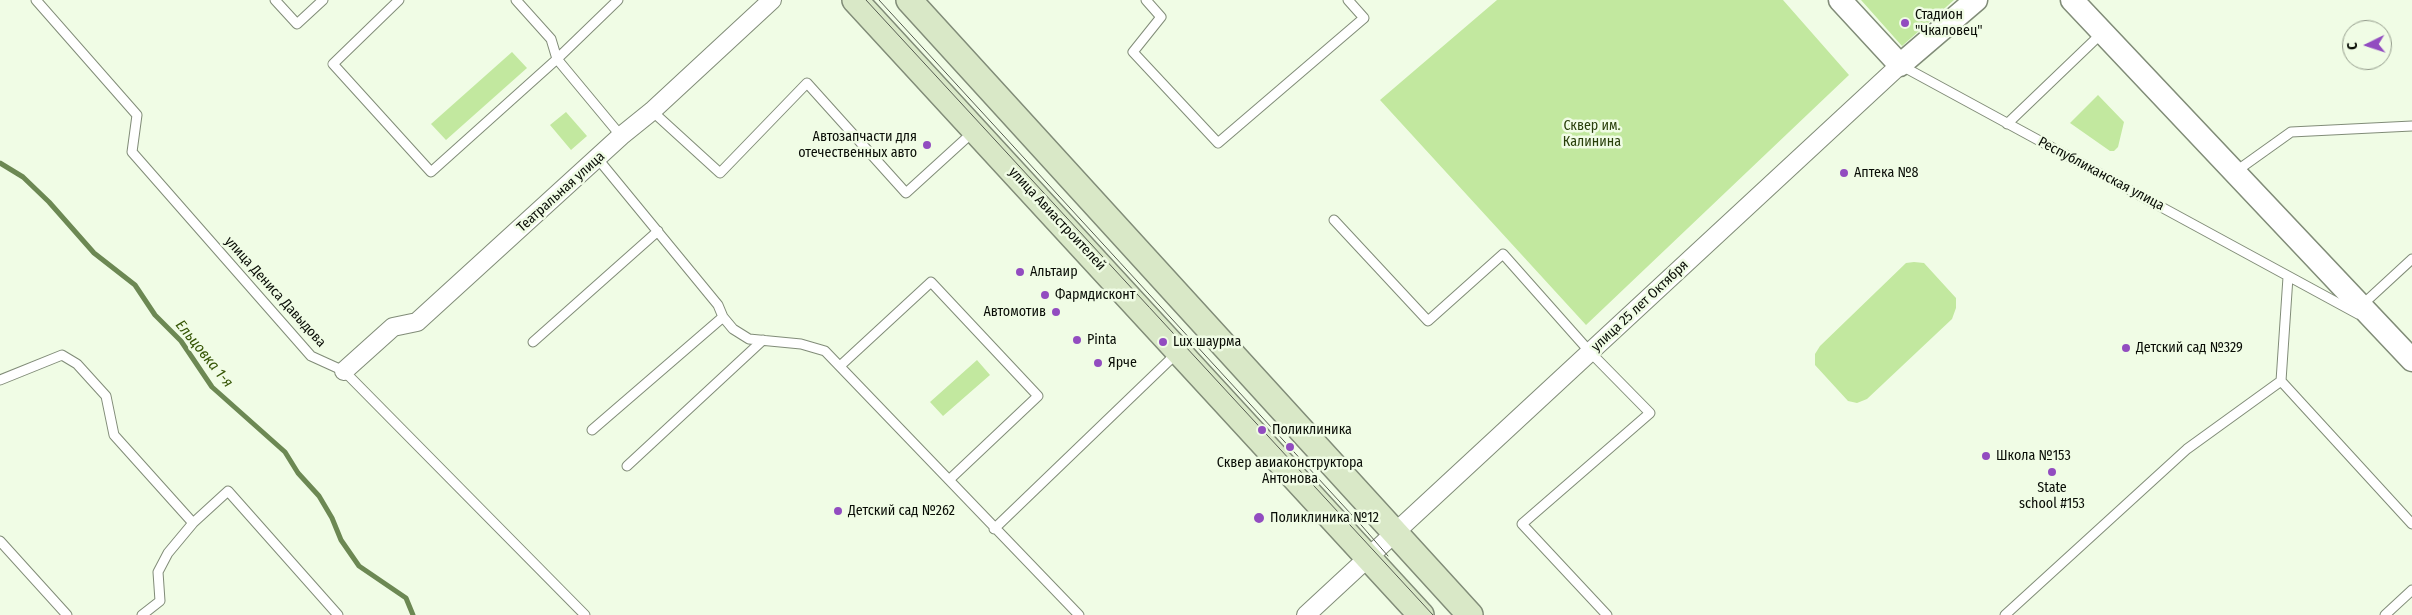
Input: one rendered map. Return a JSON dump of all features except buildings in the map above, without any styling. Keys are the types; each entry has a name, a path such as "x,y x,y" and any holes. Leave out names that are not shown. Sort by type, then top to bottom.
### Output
{"main road":[{"name":"улица Авиастроителей","path":"855,0 1421,615"},
{"path":"909,0 1470,615"}],"street":[{"name":"Театральная улица","path":"344,371 393,327 418,322 772,0"},
{"name":"Республиканская улица","path":"1840,0 1900,65"},
{"name":"улица 25 лет Октября","path":"1306,615 1900,65 1976,0"},
{"name":"Республиканская улица","path":"2072,0 2412,360"}],"lane":[{"name":"улица Дениса Давыдова","path":"36,0 137,115 132,152 311,356 344,371 585,615"},
{"path":"275,0 297,24 323,0"},
{"path":"400,0 333,64 431,172 557,59 618,0"},
{"path":"516,0 551,39 557,59 621,136"},
{"path":"1146,0 1161,17 1133,52 1218,143 1364,18 1348,0"},
{"path":"2007,124 2103,32"},
{"name":"Республиканская улица","path":"1900,65 2288,278 2380,326"},
{"path":"652,111 720,173 807,83 906,193 975,130"},
{"path":"2235,172 2291,132 2412,126"},
{"path":"598,159 718,305 723,317 733,329 750,339 801,344 825,351 994,529 1079,615"},
{"path":"1334,220 1428,321 1503,254 1590,352 1650,413 1522,524 1607,615"},
{"path":"532,342 658,231"},
{"path":"2361,306 2412,259"},
{"path":"2288,278 2281,381 2412,524"},
{"path":"840,366 931,282 1038,396 949,480"},
{"path":"592,430 723,317"},
{"path":"627,466 763,340"},
{"path":"994,529 1178,352"},
{"path":"0,380 62,355 77,364 106,396 114,435 193,523"},
{"path":"2005,615 2187,450 2281,381"},
{"path":"147,614 160,601 158,572 168,553 193,523 228,491 338,615"},
{"path":"0,541 67,615"},
{"path":"2385,615 2412,590"}],"green space":[{"name":"Сквер им. Калинина","path":"1497,0 1783,0 1849,75 1586,325 1380,100"},
{"name":"Стадион \"Чкаловец\"","path":"1861,0 1954,0 1902,46"},
{"path":"512,52 527,68 446,140 431,124"},
{"path":"2098,95 2124,122 2118,147 2114,151 2110,151 2070,123"},
{"path":"566,112 587,136 571,150 550,125"},
{"path":"1906,263 1924,263 1956,298 1956,308 1952,319 1867,399 1857,403 1848,401 1815,365 1815,354 1820,346"},
{"path":"977,360 990,375 943,416 930,402"}],"waterway":[{"name":"Ельцовка 1-я","path":"0,163 23,177 49,202 94,253 135,285 155,315 181,341 212,387 285,452 298,473 319,496 332,518 341,540 359,566 406,598 413,615"}],"tram line":[{"path":"866,0 1433,615"},
{"path":"879,0 1388,556"}],"place":[{"name":"Стадион \"Чкаловец\"","path":"1905,23"},
{"name":"Автозапчасти для отечественных авто","path":"927,145"},
{"name":"Аптека №8","path":"1844,173"},
{"name":"Альтаир","path":"1020,272"},
{"name":"Фармдисконт","path":"1045,295"},
{"name":"Автомотив","path":"1056,312"},
{"name":"Pinta","path":"1077,340"},
{"name":"Lux шаурма","path":"1163,342"},
{"name":"Детский сад №329","path":"2126,348"},
{"name":"Ярче","path":"1098,363"},
{"name":"Поликлиника","path":"1262,430"},
{"name":"Сквер авиаконструктора Антонова","path":"1290,447"},
{"name":"Школа №153","path":"1986,456"},
{"name":"State school #153","path":"2052,472"},
{"name":"Детский сад №262","path":"838,511"},
{"name":"Поликлиника №12","path":"1259,518"}]}
